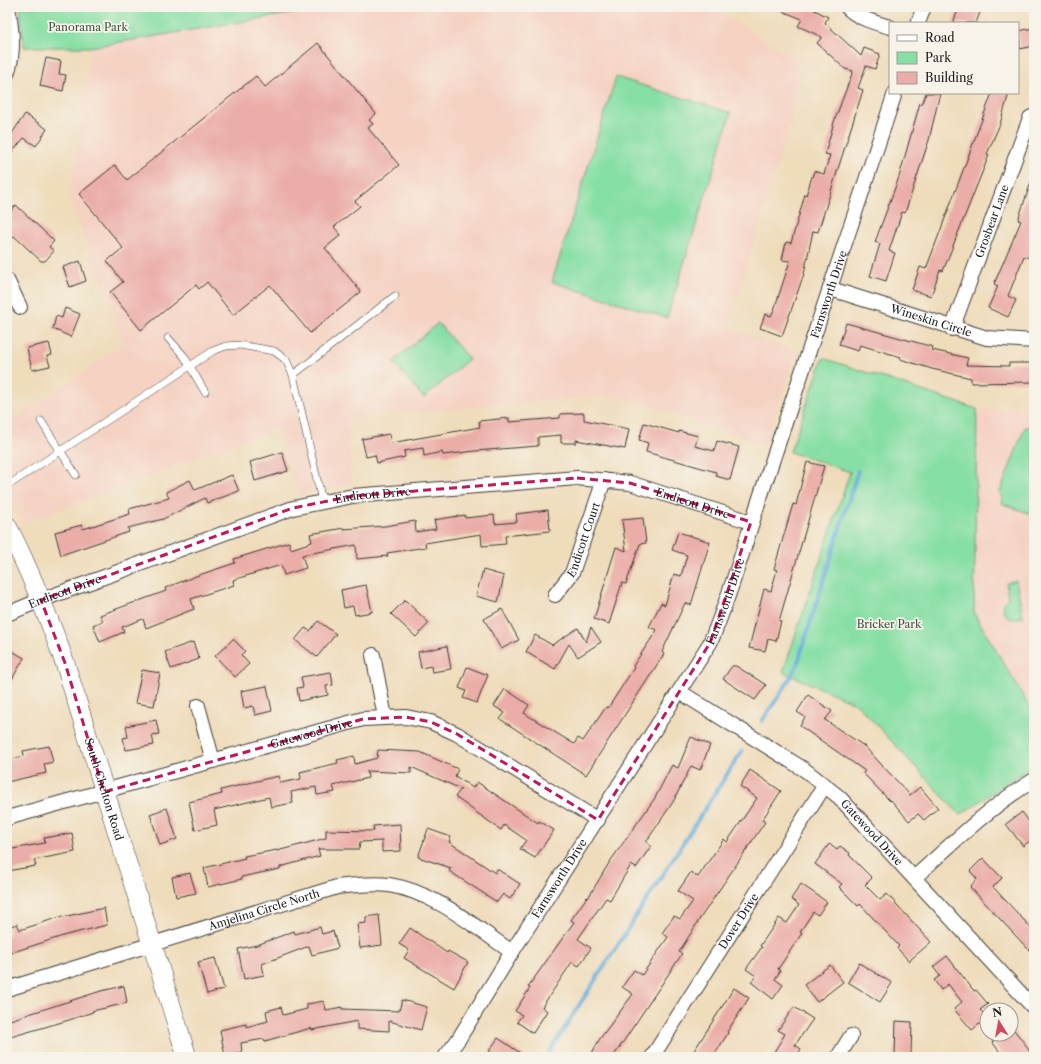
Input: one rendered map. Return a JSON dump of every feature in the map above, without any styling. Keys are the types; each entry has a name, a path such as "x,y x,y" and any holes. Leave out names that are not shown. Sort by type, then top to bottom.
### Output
{"main road":[{"name":"South Chelton Road","path":"7,526 20,550 65,663 186,1057"}],"street":[{"path":"7,74 12,62 12,41 8,7"},
{"path":"847,7 851,11 869,20 889,27"},
{"path":"918,22 924,7"},
{"name":"Farnsworth Drive","path":"445,1057 458,1040 512,952 710,643 722,615 751,522 831,289 895,94"},
{"name":"Grosbear Lane","path":"952,328 1030,118 1034,116"},
{"path":"7,280 20,307"},
{"name":"Wineskin Circle","path":"831,289 987,338 1034,341"},
{"name":"Endicott Drive","path":"7,614 41,600 293,508 353,496 577,478 630,483 751,522"},
{"name":"Endicott Court","path":"555,595 572,574 604,480"},
{"path":"373,655 385,717"},
{"name":"Gatewood Drive","path":"680,692 825,785 840,797 1034,1008"},
{"path":"198,706 213,762"},
{"name":"Gatewood Drive","path":"7,818 213,762 363,719 406,717 431,722 457,734 598,820"},
{"path":"914,878 979,819 1011,794 1034,780"},
{"name":"Dover Drive","path":"652,1057 825,785"},
{"name":"Amjelina Circle North","path":"7,989 337,887 366,884 389,885 413,891 447,908 512,952"},
{"path":"838,1057 851,1036"}],"lane":[{"path":"293,375 395,296"},
{"path":"168,338 184,356 204,392"},
{"path":"7,486 213,351 226,346 240,345 274,351 286,360 293,375 322,501"},
{"path":"41,421 76,475"}],"highlighted area":[{"path":"577,478 630,483 751,522 710,643 598,820 457,734 431,722 406,717 363,719 104,792 65,663 41,600 293,508 353,496"}],"shaded area":[{"path":"329,7 717,7 727,17 798,60 798,98 728,328 797,352 765,444 614,395 348,418 352,484 299,495 277,428 24,523 7,494 7,423 125,344 70,199 91,47"},
{"path":"977,409 1034,410 1034,714 974,613"}],"green space":[{"name":"Panorama Park","path":"20,7 329,7 91,47 24,47"},
{"path":"616,77 731,113 667,318 552,282"},
{"path":"438,323 469,359 424,398 393,362"},
{"name":"Bricker Park","path":"823,358 977,409 974,613 1034,714 1034,765 960,815 857,704 783,672 850,472 790,452"},
{"path":"1025,427 1034,428 1034,515 1003,504 1000,492"},
{"path":"1016,580 1023,617 1010,619 1004,612 1002,604 1008,598 1006,583"}],"building":[{"path":"772,7 809,7 828,17 825,23 861,56 864,48 880,54 875,69 866,66 858,88 863,90 818,232 813,231 804,274 782,336 760,328 765,314 771,316 774,310 790,261 782,260 786,242 791,243 805,194 806,195 814,171 824,174 830,155 825,154 834,122 853,71 845,69 817,43 822,37 798,26 802,19"},
{"path":"959,7 982,7 976,22 953,22"},
{"path":"1034,28 1034,46 1020,49 1019,31"},
{"path":"318,43 376,114 369,120 373,124 368,128 399,165 355,201 360,206 334,227 341,235 325,248 361,292 310,333 270,285 233,315 207,282 199,289 196,285 141,330 110,292 123,282 107,261 123,248 79,194 115,165 127,180 256,76 265,87"},
{"path":"46,58 61,61 59,74 66,75 63,91 40,86"},
{"path":"926,94 940,94 929,140 905,213 902,212 889,251 895,253 886,281 870,276 880,244 875,242 899,177 920,103 922,104"},
{"path":"992,94 1009,94 1000,124 987,154 989,155 943,271 940,270 931,296 912,290 920,267 926,269"},
{"path":"25,114 47,129 36,146 24,138 7,158 7,141"},
{"path":"1032,179 1034,180 1034,246 1029,258 1024,256 1008,296 1016,300 1008,317 988,308 998,286 994,284 1021,221 1018,220"},
{"path":"16,205 54,241 49,247 54,251 45,261 41,261 14,236 13,238 7,233 7,215"},
{"path":"80,261 86,281 70,287 63,267"},
{"path":"65,308 80,314 71,337 53,329 56,316 62,318"},
{"path":"846,323 933,347 932,350 968,358 966,365 1009,366 1009,363 1034,363 1034,382 971,383 971,378 932,369 900,359 901,357 860,345 858,351 839,345"},
{"path":"49,343 52,355 47,356 50,366 32,370 27,348"},
{"path":"584,413 584,420 629,429 625,449 576,440 576,443 561,443 561,435 538,437 538,446 443,455 442,452 424,456 423,448 404,451 405,457 377,463 375,455 366,457 362,439 389,434 391,443 480,427 479,421 509,418 509,422 560,418 560,414"},
{"path":"644,423 679,433 679,431 698,436 695,446 714,451 717,441 739,447 730,480 716,476 716,472 646,452 648,443 639,440"},
{"path":"282,452 288,471 255,481 250,462"},
{"path":"807,462 824,466 779,621 781,621 776,641 768,639 765,651 749,648 764,589 771,591 777,570 774,569 793,504 796,505"},
{"path":"232,475 239,491 207,503 205,498 163,519 128,528 129,532 61,555 55,532 82,525 83,529 130,514 129,509 169,498 166,492 190,480 195,490"},
{"path":"548,510 550,531 505,536 506,544 482,546 481,534 425,543 426,547 387,553 388,556 357,559 356,545 302,555 306,568 284,575 281,565 233,580 234,585 191,599 194,609 146,628 143,619 122,627 124,632 100,642 93,625 103,621 100,615 166,591 165,588 196,576 235,563 234,559 289,542 291,549 312,542 310,534 344,528 385,526 415,521 416,532 436,529 434,520 465,515 465,518 494,515 495,524 517,522 516,514"},
{"path":"643,518 646,543 640,544 626,584 622,583 609,624 594,619 616,547 626,551 622,520"},
{"path":"678,532 710,542 691,605 685,603 662,652 664,654 586,775 500,719 505,713 494,706 505,689 529,705 524,713 574,744 578,738 583,741 606,707 608,708 657,630 649,627 661,603 665,605 674,574 681,576 687,555 672,550"},
{"path":"483,570 504,576 498,602 476,596"},
{"path":"366,585 372,612 355,615 353,606 344,608 341,590"},
{"path":"405,600 429,623 416,637 391,614"},
{"path":"502,609 519,640 501,649 484,619"},
{"path":"318,621 336,634 317,657 295,640 305,628 310,631"},
{"path":"591,627 601,642 578,657 569,644 555,669 526,652 535,635 552,645 578,628 586,642"},
{"path":"233,639 245,651 241,655 249,664 235,677 215,656"},
{"path":"193,642 199,659 171,669 165,652"},
{"path":"447,646 451,669 432,672 431,666 421,668 418,652"},
{"path":"7,648 24,658 7,688"},
{"path":"732,666 736,666 766,685 755,700 723,679"},
{"path":"467,667 488,675 477,703 463,698 466,691 459,688"},
{"path":"142,670 160,673 154,706 135,703"},
{"path":"331,672 333,685 326,686 328,695 299,701 297,688 303,687 301,677"},
{"path":"267,686 272,711 255,715 253,706 244,708 241,691"},
{"path":"808,695 832,711 825,720 864,746 910,795 920,787 938,808 924,820 918,814 909,821 891,800 890,801 863,773 865,771 800,726 805,717 797,712"},
{"path":"156,720 159,734 152,735 154,745 126,750 123,738 128,737 126,726"},
{"path":"691,737 710,745 700,770 691,766 673,802 646,842 651,846 636,868 631,865 610,900 606,898 578,939 591,948 579,966 572,962 542,1007 547,1011 533,1033 517,1022 522,1015 515,1011 530,988 528,987 574,922 571,920 587,897 588,898 609,863 655,798 672,765 678,768"},
{"path":"49,746 53,762 44,764 46,773 7,782 7,760 24,756 23,751"},
{"path":"378,750 420,752 458,769 455,776 473,788 477,782 538,823 539,821 554,830 535,858 520,849 526,840 504,825 501,830 455,797 461,789 411,767 411,773 367,771 368,778 333,786 335,792 317,795 316,787 291,792 293,803 271,807 269,797 214,810 217,825 195,830 189,802 222,794 221,790 279,776 280,783 301,779 300,772 338,763 337,760 354,756 355,764 377,758"},
{"path":"750,770 781,791 762,820 765,822 701,917 679,952 682,954 613,1057 590,1057 599,1040 633,994 622,987 634,970 642,975 668,937 662,933 674,916 680,919 693,901 678,891 691,872 698,877 724,839 727,842 757,798 740,786"},
{"path":"167,808 177,839 160,845 150,814"},
{"path":"1022,812 1034,828 1034,838 1023,846 1006,824"},
{"path":"400,824 401,851 382,852 382,841 360,842 359,849 318,849 320,856 280,867 280,869 241,877 242,879 208,887 204,868 245,858 244,856 277,851 326,838 326,830 374,831 373,826"},
{"path":"428,829 451,837 449,842 495,873 497,869 520,884 510,899 503,894 497,902 449,871 451,868 418,857"},
{"path":"72,833 75,852 34,860 36,866 7,871 7,850 45,843 44,838"},
{"path":"829,844 837,850 840,846 850,853 849,855 872,878 865,885 880,900 887,894 931,942 909,961 897,948 899,946 860,904 858,906 839,887 842,884 815,864"},
{"path":"983,858 1002,878 993,887 1034,931 1034,946 1029,950 970,887 977,879 970,871"},
{"path":"190,873 196,893 176,897 172,877"},
{"path":"801,884 827,902 818,915 813,912 800,932 802,933 778,969 780,971 775,979 783,985 773,999 751,982 756,976 746,969 762,947 760,946 779,918 787,923 799,905 791,899"},
{"path":"104,908 107,925 66,935 7,954 7,937 10,935 8,927 17,924 20,930 63,916"},
{"path":"379,915 382,945 360,948 357,924 366,923 366,917"},
{"path":"320,927 322,934 333,931 338,948 312,955 309,946 262,964 264,975 244,979 238,949 257,945 294,931 295,934"},
{"path":"410,928 447,953 448,951 468,962 454,988 404,958 409,950 399,944"},
{"path":"947,956 974,991 976,990 986,1002 979,1002 979,1024 972,1030 954,1009 962,1002 948,984 941,990 934,980 940,976 933,967"},
{"path":"215,958 224,989 207,994 198,962"},
{"path":"859,963 892,983 880,1002 848,982"},
{"path":"830,965 843,982 817,1002 804,985"},
{"path":"124,986 127,1003 92,1011 93,1012 69,1020 7,1038 7,1021 101,991"},
{"path":"734,988 749,998 713,1057 690,1057"},
{"path":"402,1000 427,1007 421,1030 389,1021 389,1031 357,1029 357,1021 312,1030 311,1028 265,1041 264,1039 241,1043 242,1053 225,1056 220,1030 246,1024 246,1027 268,1021 266,1011 281,1007 283,1015 307,1009 307,1004 324,1001 326,1010 342,1007 342,1009 399,1011"},
{"path":"794,1007 813,1019 795,1045 801,1049 796,1057 771,1057 785,1034 778,1030"},
{"path":"896,1021 912,1022 911,1055 895,1055"},
{"path":"1019,1036 1033,1057 1004,1057 992,1042 1019,1042"},
{"path":"498,1038 526,1057 498,1057 489,1051"}],"waterway":[{"path":"762,721 785,687 797,665 858,471"},
{"path":"546,1057 742,751"}]}
